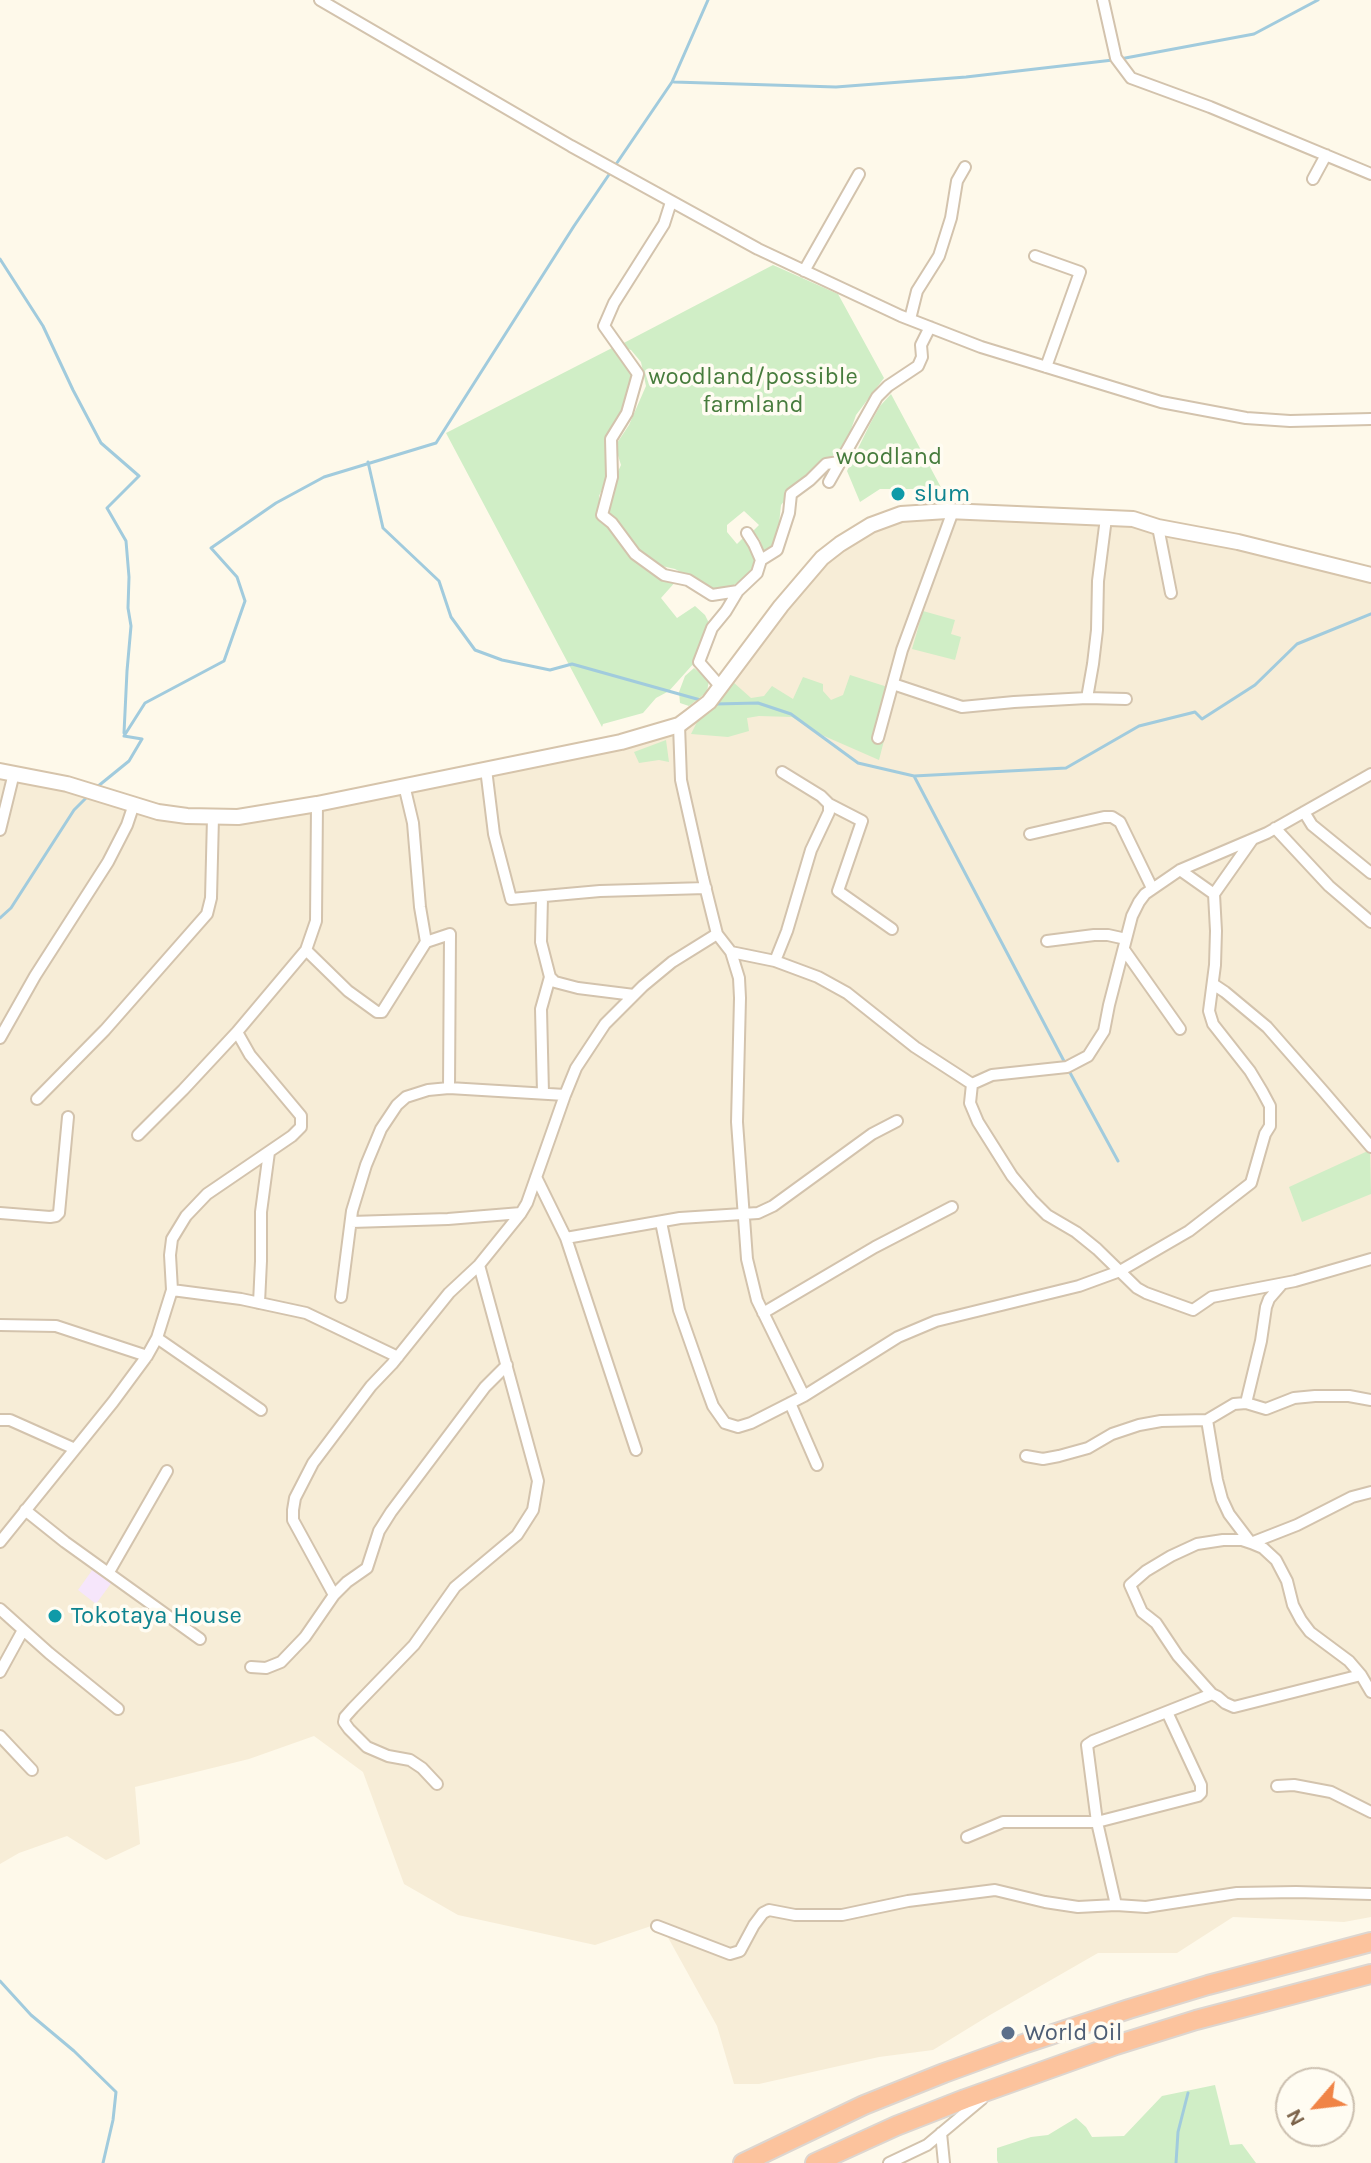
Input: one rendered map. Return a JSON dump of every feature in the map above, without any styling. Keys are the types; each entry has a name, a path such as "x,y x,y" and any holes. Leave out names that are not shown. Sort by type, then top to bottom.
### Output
{"highway":[{"path":"743,2163 864,2105 1049,2035 1195,1989 1371,1942"},
{"path":"815,2163 896,2126 1116,2045 1196,2020 1371,1974"}],"main road":[{"path":"7,772 67,784 158,812 238,817 317,804 621,742 679,725 709,702 781,606 822,558 871,525 901,514 953,511 1133,519 1371,575"}],"street":[{"path":"320,0 571,146 758,249 930,327 981,347 1161,402 1209,412 1290,421 1371,419"},
{"path":"1103,0 1116,58 1131,78 1210,107 1371,174"},
{"path":"1313,179 1326,155"},
{"path":"910,319 917,291 939,256 951,218 957,181 965,167"},
{"path":"804,271 859,174"},
{"path":"671,202 664,224 614,303 604,326 638,374 627,413 611,439 612,477 602,515 612,523 635,554 664,575 688,580 712,595 738,591"},
{"path":"1035,256 1080,272 1046,367"},
{"path":"829,482 877,397 918,366 922,357 921,345 930,327"},
{"path":"761,560 777,550 789,513 791,494 826,464 839,462"},
{"path":"878,738 902,650 953,511"},
{"path":"1087,698 1096,641 1098,581 1106,518"},
{"path":"1158,527 1171,593"},
{"path":"720,686 699,662 712,628 738,591 757,573 761,560 747,533"},
{"path":"893,684 962,707 1087,698 1126,699"},
{"path":"679,725 681,780 706,888 717,934 731,952 739,978 737,1122 747,1259 757,1300 804,1396"},
{"path":"486,769 494,834 509,897 515,900 600,891 706,888"},
{"path":"0,830 7,772"},
{"path":"782,772 829,804 862,821 838,891 892,929"},
{"path":"972,1084 992,1075 1067,1067 1088,1056 1104,1031 1132,916 1139,902 1152,888 1180,870 1252,840 1371,774"},
{"path":"404,785 413,823 426,942"},
{"path":"0,1038 35,976 108,862 134,804"},
{"path":"138,1135 237,1032 306,950 316,921 317,804"},
{"path":"775,961 811,850 829,812 829,804"},
{"path":"1304,812 1312,825 1371,873"},
{"path":"37,1099 105,1030 207,914 211,898 213,817"},
{"path":"1030,834 1112,817 1120,822 1152,888"},
{"path":"1275,828 1329,886 1371,922"},
{"path":"661,1222 679,1310 713,1406 725,1423 738,1427 804,1396 898,1337 936,1321 1079,1286 1120,1271 1189,1231 1248,1187 1270,1126 1270,1106 1250,1071 1213,1024 1209,1011 1216,931 1214,894 1252,840"},
{"path":"1180,870 1214,894"},
{"path":"542,897 541,942 550,977 541,1009 543,1093"},
{"path":"306,950 348,991 377,1012 382,1012 426,942 450,934 449,1088"},
{"path":"334,1595 293,1520 295,1498 313,1463 371,1386 521,1213 576,1068 605,1024 672,962 717,934"},
{"path":"1047,941 1108,935 1126,945 1180,1029"},
{"path":"731,952 775,961 818,977 847,993 915,1047 972,1084"},
{"path":"550,977 555,982 578,988 634,995"},
{"path":"1213,984 1267,1027 1371,1147"},
{"path":"0,1542 147,1356 157,1338 172,1290 172,1239 186,1216 207,1194 301,1127 301,1116 250,1055 237,1032"},
{"path":"972,1084 970,1103 974,1113 1012,1176 1040,1209 1076,1232 1146,1293 1193,1310 1212,1297 1282,1284 1371,1259"},
{"path":"341,1297 351,1222 366,1165 381,1129 397,1105 406,1097 449,1088 565,1095"},
{"path":"0,1213 50,1217 59,1213 68,1117"},
{"path":"566,1238 680,1218 758,1213 773,1206 872,1134 897,1121"},
{"path":"259,1303 261,1212 269,1152"},
{"path":"536,1177 566,1238 636,1450"},
{"path":"763,1313 875,1247 952,1207"},
{"path":"351,1222 521,1213"},
{"path":"437,1784 410,1760 388,1756 367,1747 344,1722 353,1708 414,1645 455,1587 517,1535 533,1510 538,1481 479,1265"},
{"path":"1246,1403 1266,1307 1282,1284"},
{"path":"172,1290 306,1313 398,1357"},
{"path":"1250,1290 1265,1300 1266,1307"},
{"path":"0,1325 56,1326 147,1356"},
{"path":"157,1338 261,1410"},
{"path":"251,1667 266,1668 281,1662 305,1637 334,1595 367,1568 376,1539 391,1512 485,1387 507,1365"},
{"path":"1026,1456 1043,1459 1078,1451 1139,1425 1207,1420 1234,1404 1246,1403 1266,1409 1294,1398 1315,1396 1349,1396 1371,1400"},
{"path":"790,1403 817,1465"},
{"path":"0,1420 10,1420 75,1449"},
{"path":"1207,1420 1222,1499 1229,1514 1251,1543"},
{"path":"109,1572 167,1471"},
{"path":"1251,1543 1297,1525 1352,1497 1371,1492"},
{"path":"25,1510 200,1639"},
{"path":"1361,1675 1234,1707 1212,1694 1178,1656 1156,1623 1142,1612 1130,1585 1146,1571 1197,1544 1242,1540 1263,1548 1276,1560 1287,1581 1293,1605 1310,1632 1349,1661 1361,1675 1371,1692"},
{"path":"0,1609 118,1709"},
{"path":"0,1672 23,1630"},
{"path":"1116,1905 1097,1822 1087,1745 1212,1694"},
{"path":"967,1837 1003,1822 1097,1822 1201,1793 1201,1785 1167,1712"},
{"path":"0,1736 32,1770"},
{"path":"1277,1786 1294,1785 1331,1792 1371,1812"},
{"path":"657,1926 730,1954 740,1951 754,1925 769,1910 795,1915 842,1915 908,1901 995,1890 1078,1907 1154,1906 1237,1893 1371,1894"},
{"path":"889,2163 927,2145 996,2087"},
{"path":"941,2133 944,2163"}],"shaded area":[{"path":"907,518 1082,519 1181,535 1371,576 1371,1917 1344,1922 1233,1917 1177,1953 1098,1953 933,2050 879,2057 759,2084 734,2084 717,2026 660,1923 595,1945 458,1915 404,1884 363,1772 314,1736 249,1759 135,1787 140,1844 106,1860 67,1836 19,1853 0,1864 0,766 54,773 133,800 180,811 228,813 374,785 503,769 688,726 830,559 876,525"},
{"path":"93,1569 112,1582 96,1604 78,1590"}],"green space":[{"name":"woodland/possible farmland","path":"773,265 838,294 884,378 856,415 846,444 781,505 777,544 764,553 753,531 759,525 744,511 727,525 727,532 737,544 745,536 759,558 753,571 720,593 675,569 644,562 605,507 621,465 615,446 629,425 646,386 641,362 631,350 618,346"},
{"name":"woodland/possible farmland","path":"612,348 627,356 639,379 608,450 610,472 599,496 603,516 632,559 644,569 666,573 677,580 661,598 677,618 695,606 705,615 711,627 695,662 669,691 656,698 643,713 603,724 602,727 446,433"},
{"name":"woodland","path":"891,394 944,493 919,489 880,489 860,502 847,471 880,406"},
{"path":"923,611 955,620 951,634 961,637 955,660 912,649"},
{"path":"694,668 709,680 707,692 689,706 680,703 679,692 685,676"},
{"path":"850,675 897,690 879,760 815,732 792,717 747,718 749,731 728,737 691,734 699,718 733,682 751,698 764,696 772,686 793,699 803,677 823,684 823,691 831,700 843,695"},
{"path":"666,740 669,762 639,763 634,752"},
{"path":"1370,1150 1371,1194 1302,1222 1289,1187"},
{"path":"1215,2085 1230,2145 1242,2144 1256,2163 998,2163 997,2148 1048,2135 1076,2118 1092,2137 1124,2136 1162,2096"}],"waterway":[{"path":"97,787 129,761 142,739 124,736 145,703 224,661 245,601 237,577 211,548 276,503 324,477 436,443 574,226 672,82 708,0"},
{"path":"1120,59 1254,34 1318,0"},
{"path":"674,82 836,87 966,77 1113,60"},
{"path":"0,259 43,326 101,443 139,476 107,508 126,541 129,577 131,626 124,733"},
{"path":"368,462 383,528 439,581 451,617 475,650 502,660 550,670 572,664 704,701"},
{"path":"715,704 758,703 791,714 858,763 914,776 1066,768 1139,726 1195,712 1202,719 1255,685 1297,644 1371,614"},
{"path":"914,776 1065,1063"},
{"path":"0,918 11,908 74,810 89,795"},
{"path":"1068,1069 1118,1161"},
{"path":"0,1981 31,2015 116,2092 103,2163"},
{"path":"1176,2163 1178,2132 1188,2093"}],"place":[{"name":"slum","path":"898,494"},
{"name":"Tokotaya House","path":"55,1616"},
{"name":"World Oil","path":"1008,2033"}]}
